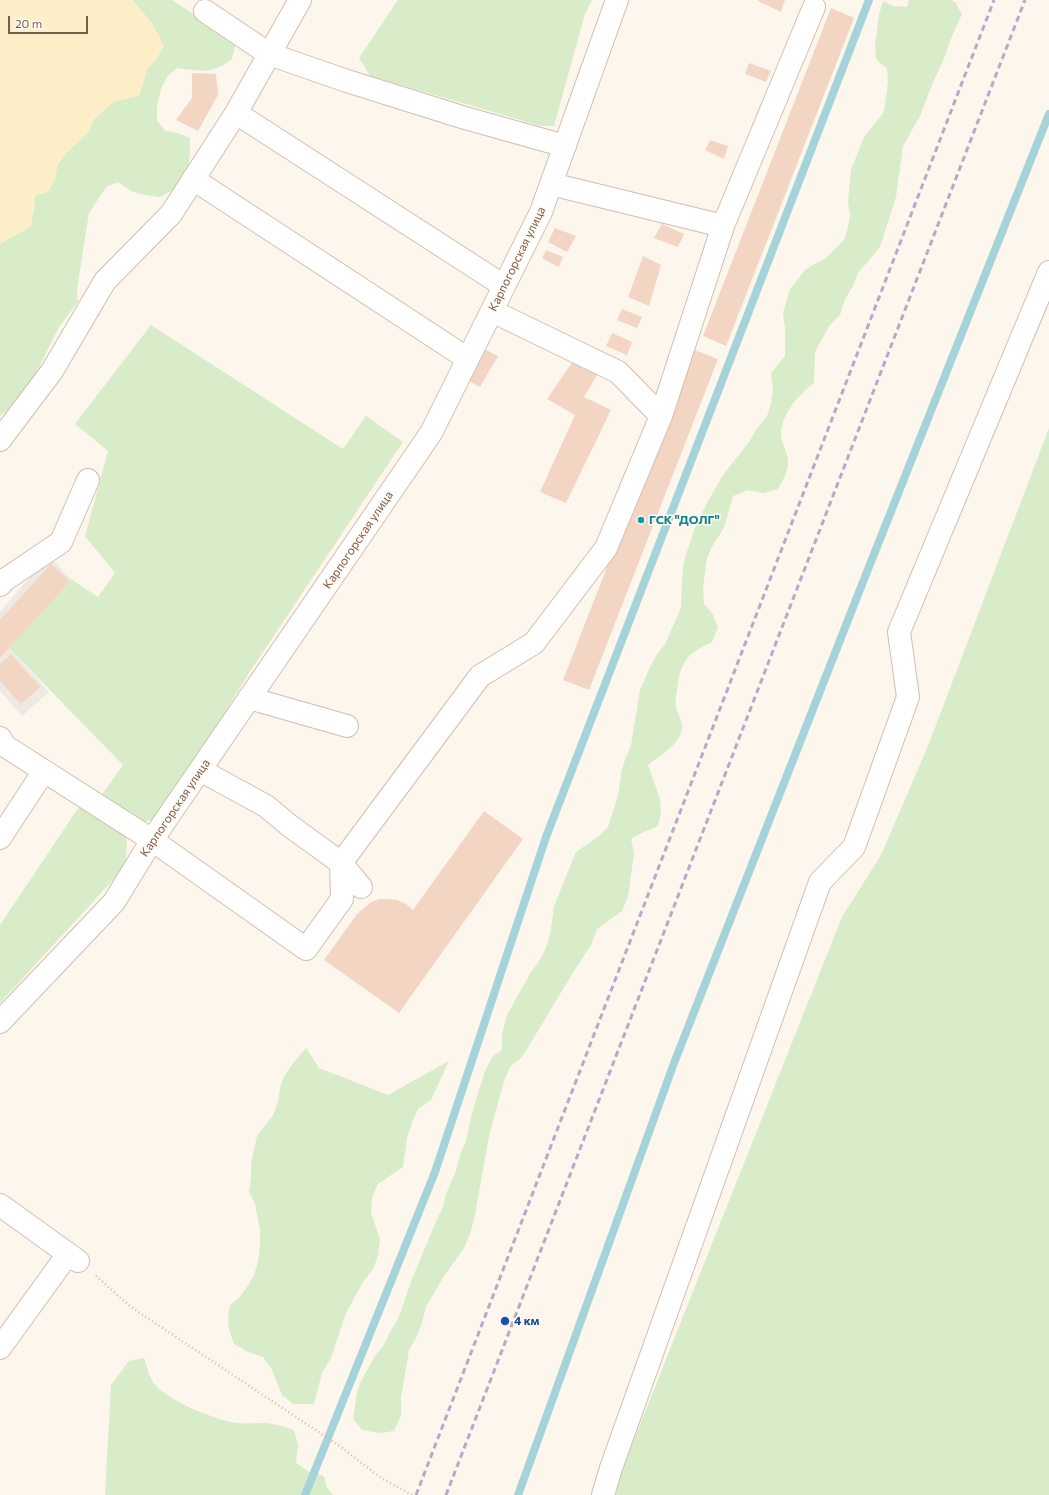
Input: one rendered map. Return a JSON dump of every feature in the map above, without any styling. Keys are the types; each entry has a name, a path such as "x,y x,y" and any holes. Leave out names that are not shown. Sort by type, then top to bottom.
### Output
{"street":[{"path":"0,440 52,371 105,282 171,214 236,113 300,0"},
{"name":"Карпогорская улица","path":"0,1022 114,902 152,840 431,433 541,212 617,0"},
{"path":"203,4 269,54 450,113 565,146"},
{"path":"0,738 5,746 152,840 306,949 342,899 341,863 480,676 534,643 606,548 660,416 723,226 814,7"},
{"path":"236,113 504,286"},
{"path":"193,179 468,359"},
{"path":"551,184 723,226"},
{"path":"603,1495 610,1468 820,882 854,847 908,697 899,632 1049,272"},
{"path":"492,311 618,372 660,416"},
{"path":"0,585 6,579 61,542 88,480"},
{"path":"249,698 347,726"},
{"path":"200,770 266,806 290,826 341,863 361,887"},
{"path":"0,838 44,771"},
{"path":"0,1205 73,1257 0,1348"}],"path":[{"path":"73,1257 131,1307 341,1448 381,1478 412,1495"}],"shaded area":[{"path":"48,555 71,579 9,648 49,692 22,716 0,691 0,612"}],"green space":[{"path":"132,0 172,0 236,42 232,59 218,68 206,71 177,68 167,77 161,89 157,106 157,120 165,131 178,133 190,138 188,168 173,190 160,197 131,191 118,182 106,187 89,213 77,289 78,302 59,327 34,377 15,404 0,416 0,244 34,212 35,196 55,180 57,166 67,152 88,133 94,119 115,101 139,96 147,69 156,59 164,46 151,22"},
{"path":"398,0 592,0 585,14 554,126 541,126 370,76 359,58"},
{"path":"909,0 951,0 955,2 962,14 920,116 903,146 896,197 880,247 858,273 852,288 845,299 840,315 829,326 815,352 814,383 797,398 784,418 781,437 787,457 788,467 778,489 763,493 748,490 733,496 724,528 707,558 703,587 704,604 712,613 718,627 712,642 696,650 690,655 682,667 678,682 676,701 682,725 681,733 675,743 667,751 648,765 660,799 661,812 658,826 631,839 634,853 628,896 622,911 597,929 591,945 530,1044 521,1058 510,1067 504,1081 489,1136 471,1231 464,1248 444,1276 426,1307 422,1323 409,1350 401,1398 401,1416 394,1431 380,1433 362,1430 353,1419 357,1392 361,1381 375,1356 384,1345 398,1319 412,1279 443,1207 446,1194 456,1171 460,1155 466,1141 472,1113 485,1071 493,1056 502,1050 502,1034 507,1015 546,948 550,935 554,906 576,852 599,836 608,827 618,796 622,768 631,745 640,690 651,665 665,644 681,608 684,561 694,530 723,475 767,416 773,390 771,373 785,356 785,328 783,313 790,289 806,269 826,258 844,240 850,215 848,202 851,170 864,137 884,112 888,82 887,69 876,59 875,46 879,15 883,1 894,6 907,7"},
{"path":"151,325 343,449 366,416 403,442 249,673 166,809 153,819 141,823 101,796 123,765 9,648 71,579 98,597 115,573 85,536 108,451 75,424"},
{"path":"1049,428 1049,1495 612,1495 842,917 881,855 928,746"},
{"path":"81,804 126,835 127,847 125,867 0,1003 0,925"},
{"path":"306,1048 319,1068 388,1095 449,1061 431,1100 418,1109 407,1138 403,1167 378,1184 372,1197 371,1213 380,1239 378,1256 373,1269 363,1282 346,1313 331,1358 322,1373 314,1404 293,1404 282,1395 271,1368 263,1357 248,1352 234,1344 229,1330 228,1317 230,1305 239,1298 247,1287 254,1275 258,1262 260,1230 255,1204 249,1191 251,1163 257,1136 273,1115 278,1102 284,1076"},
{"path":"144,1358 150,1377 156,1386 183,1404 206,1414 228,1421 272,1424 294,1430 298,1445 296,1463 308,1471 324,1476 327,1488 333,1495 105,1495 111,1385 129,1361"}],"sand":[{"path":"0,0 132,0 151,22 164,46 156,59 147,69 139,96 115,101 94,119 88,133 67,152 57,165 55,180 48,192 35,196 31,227 0,244"}],"building":[{"path":"758,0 785,0 781,12"},
{"path":"831,8 854,18 726,346 703,336"},
{"path":"749,63 771,71 766,82 745,74"},
{"path":"192,73 216,74 218,95 198,131 176,120 192,98"},
{"path":"710,140 728,146 724,159 705,150"},
{"path":"662,224 684,234 678,247 654,238"},
{"path":"555,228 576,236 567,252 548,242"},
{"path":"546,250 563,257 559,267 542,258"},
{"path":"643,256 661,265 649,306 628,297"},
{"path":"622,309 642,317 637,328 617,320"},
{"path":"612,333 632,342 627,355 606,346"},
{"path":"484,349 498,356 480,387 467,380"},
{"name":"ГСК \"ДОЛГ\"","path":"692,349 718,359 589,690 563,680"},
{"path":"573,361 598,373 584,397 611,410 566,503 540,492 575,415 547,399"},
{"path":"51,564 70,581 0,658 0,620"},
{"path":"11,654 40,687 21,704 0,681 0,664"},
{"path":"484,811 523,839 399,1013 324,960 357,914 371,902 379,899 397,900 406,904 413,910"}],"waterway":[{"path":"305,1495 435,1172 546,837 869,0"},
{"path":"518,1495 674,1063 1049,114"}],"railway":[{"path":"416,1495 994,0"},
{"path":"446,1495 1025,0"}],"place":[{"name":"ГСК \"ДОЛГ\"","path":"641,520"},
{"name":"4 км","path":"505,1321"}]}
